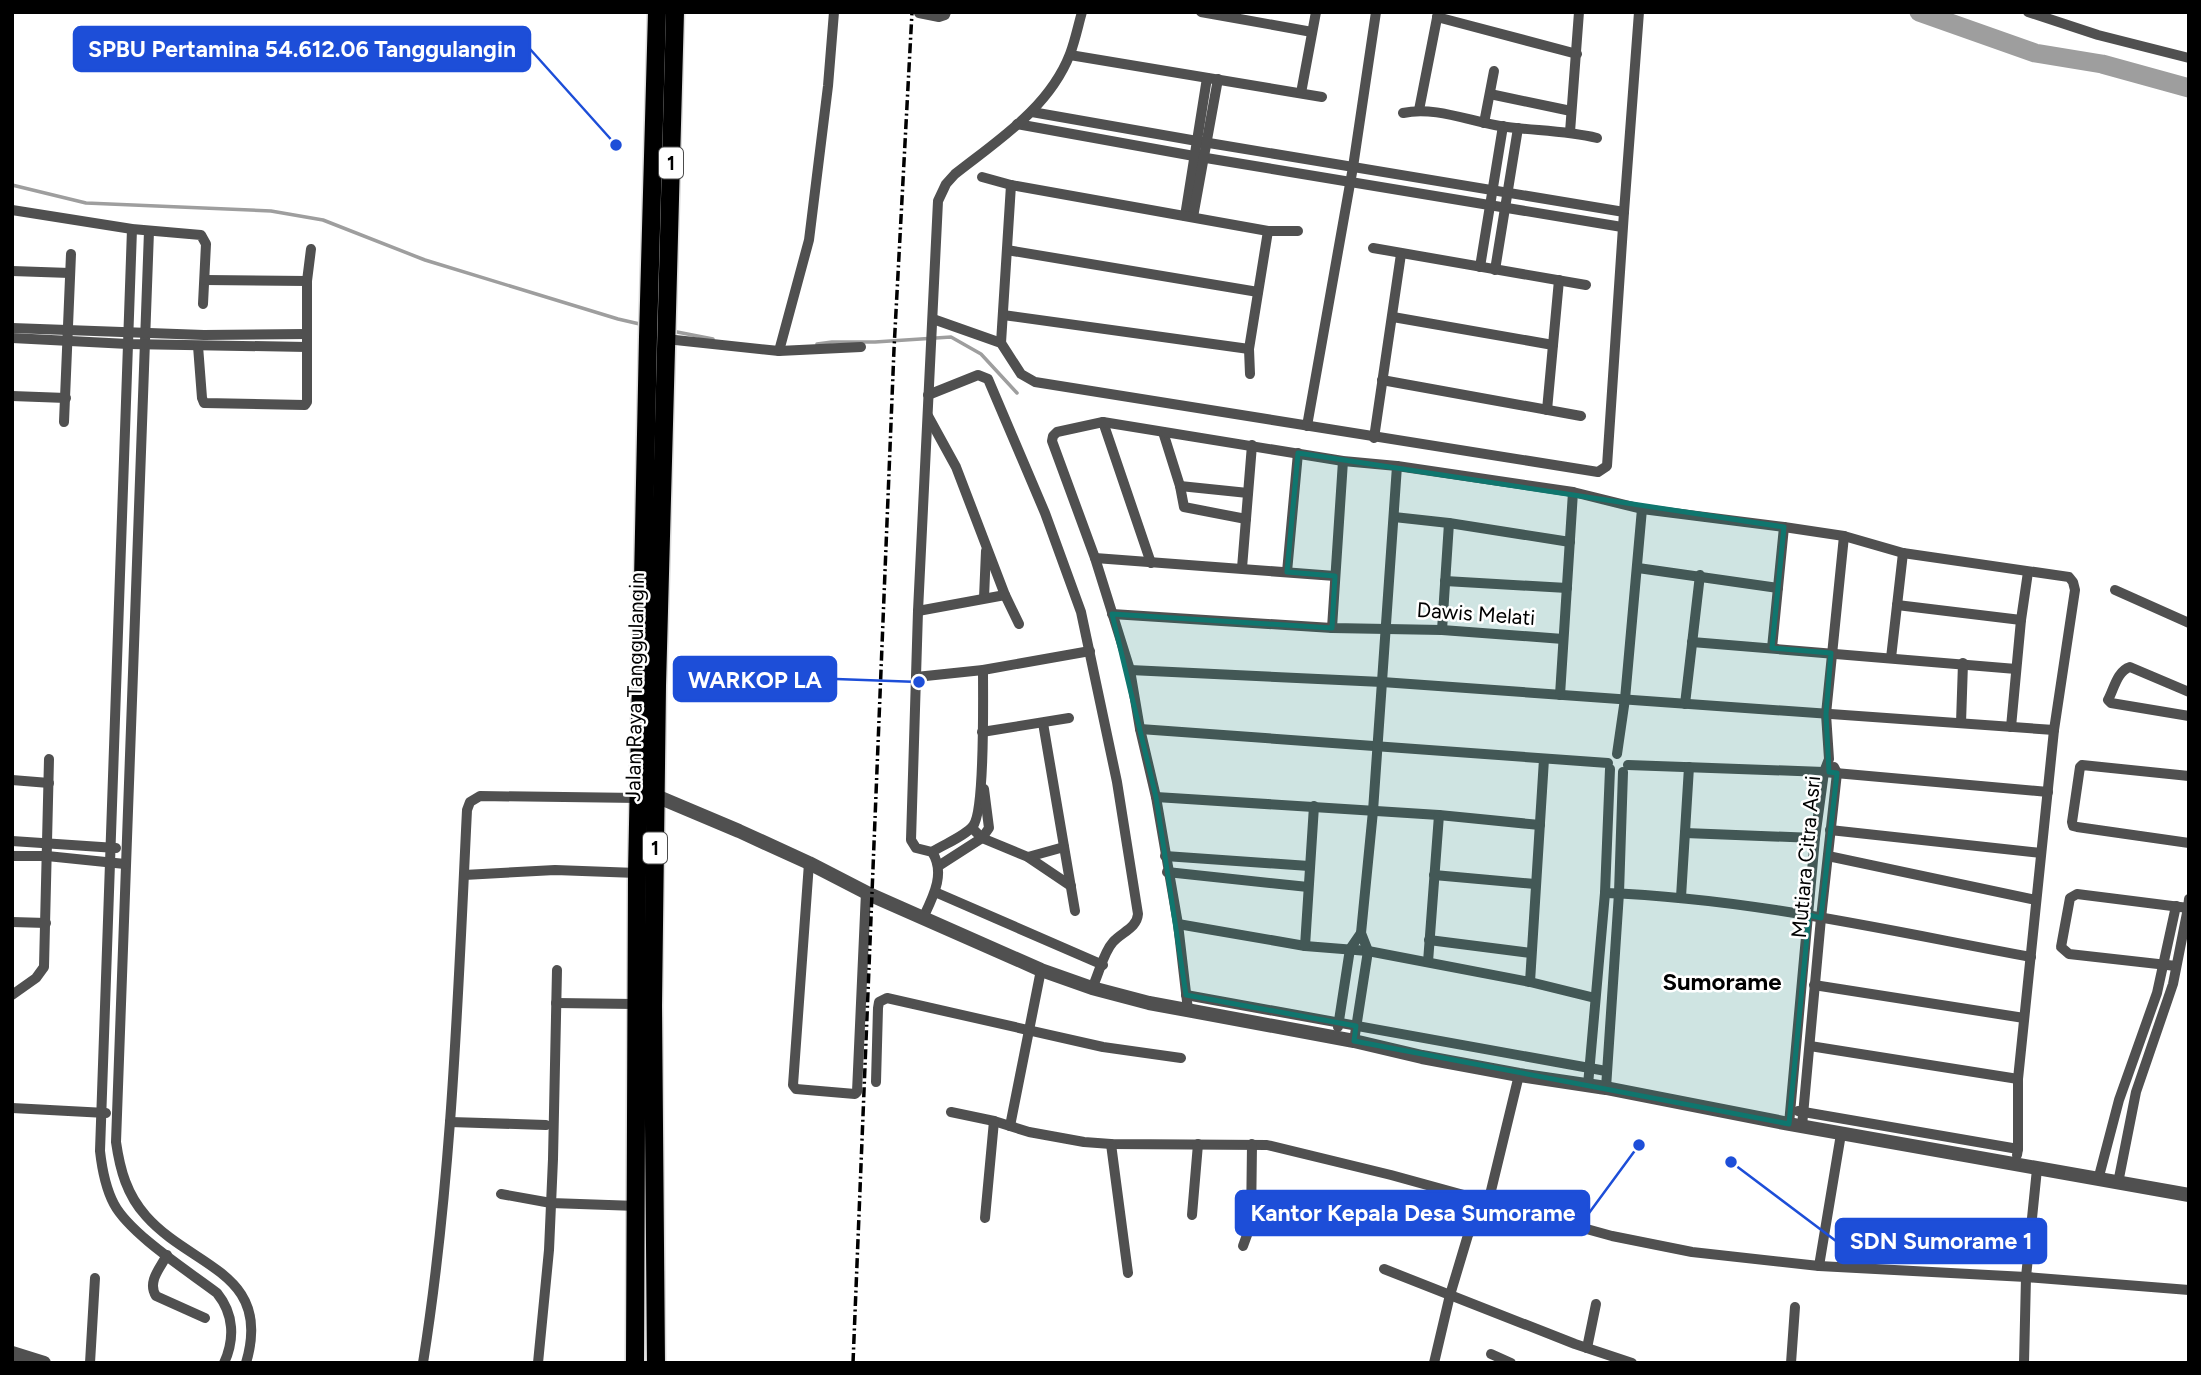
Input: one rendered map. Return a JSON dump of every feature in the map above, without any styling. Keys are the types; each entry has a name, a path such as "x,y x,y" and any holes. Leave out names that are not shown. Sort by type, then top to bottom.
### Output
{"highway":[{"name":"1","path":"657,12 660,337"},
{"name":"1","path":"658,312 675,12"},
{"name":"Jalan Raya Tanggulangin","path":"656,1363 653,1006 647,797 660,337"},
{"name":"Jalan Raya Tanggulangin","path":"635,1363 637,873 647,797"}],"street":[{"path":"780,346 809,240 828,86 834,12"},
{"path":"919,13 939,17 946,12"},
{"path":"923,918 935,892 940,865 932,852 916,848 911,840 918,611 938,201 946,184 955,174 1032,112 1047,95 1070,55 1082,12"},
{"path":"1201,12 1312,32"},
{"path":"1301,93 1316,12"},
{"path":"1307,426 1353,167 1376,12"},
{"path":"1570,132 1579,12"},
{"path":"1011,186 1001,343 1021,374 1035,382 1598,472 1607,466 1639,12"},
{"path":"2028,12 2098,35 2189,58"},
{"path":"1419,110 1437,14 1577,54"},
{"path":"1070,55 1322,97"},
{"path":"1484,123 1494,71"},
{"path":"1189,217 1212,78"},
{"path":"1490,94 1571,111"},
{"path":"1404,113 1419,110 1503,126 1570,132 1597,138"},
{"path":"1032,112 1623,212"},
{"path":"1017,124 1622,227"},
{"path":"1480,267 1503,126"},
{"path":"1495,270 1518,128"},
{"path":"982,177 1011,186 1268,231 1298,231"},
{"path":"12,209 132,229 201,235 206,244 203,304"},
{"path":"132,229 100,1151 103,1172 114,1204 140,1234 223,1300 231,1323 232,1341 224,1363"},
{"path":"149,231 116,1142 124,1181 146,1216 238,1287 247,1303 251,1332 246,1363"},
{"path":"1250,374 1249,349 1268,231"},
{"path":"1373,248 1586,285"},
{"path":"198,346 202,398 208,405 305,405 307,281 311,249"},
{"path":"1007,250 1258,292"},
{"path":"64,422 71,254"},
{"path":"1374,438 1401,254"},
{"path":"12,271 70,273"},
{"path":"205,279 307,281"},
{"path":"1548,410 1559,280"},
{"path":"1003,315 1249,349"},
{"path":"1393,317 1553,345"},
{"path":"932,325 1001,343"},
{"path":"12,328 68,336"},
{"path":"12,338 307,334"},
{"path":"660,337 780,346 861,346"},
{"path":"144,338 198,346 307,348"},
{"path":"928,395 978,375 988,379 1045,513 1082,612 1117,782 1138,914 1136,923 1108,947 1093,988"},
{"path":"1382,380 1581,416"},
{"path":"12,396 66,398"},
{"path":"928,415 956,467 1005,595 1019,624"},
{"path":"1103,422 1151,563"},
{"path":"1188,1010 1178,924 1130,670 1095,558 1052,441 1057,432 1103,422 1343,461 1397,466 1573,492 1642,509 1844,536 1903,554 2066,575 2074,585 2054,730 2024,1018 2018,1079 2016,1165"},
{"path":"1163,432 1184,507 1246,519"},
{"path":"1242,568 1252,445"},
{"path":"1287,572 1298,453"},
{"path":"1332,628 1343,461"},
{"path":"1354,1041 1368,951 1362,933 1397,466"},
{"path":"1180,486 1248,493"},
{"path":"1560,695 1573,492"},
{"path":"1617,754 1625,699 1642,509"},
{"path":"1394,517 1570,542"},
{"path":"1442,630 1449,523"},
{"path":"1772,648 1784,527"},
{"name":"Mutiara Citra Asri","path":"1796,1118 1810,1046 1814,985 1815,838 1824,772 1829,759 1826,714 1844,536"},
{"path":"984,597 986,544"},
{"path":"1891,657 1903,554"},
{"path":"1095,558 1335,576"},
{"path":"1638,568 1778,588"},
{"path":"119,570 136,571"},
{"path":"2011,727 2028,572"},
{"path":"1685,704 1700,575"},
{"path":"1445,581 1567,588"},
{"path":"2115,590 2189,623"},
{"path":"918,611 1005,595"},
{"path":"1898,605 2021,620"},
{"name":"Dawis Melati","path":"1112,614 1332,628 1442,630 1563,639"},
{"path":"1692,642 1963,663 2016,670"},
{"path":"916,677 983,670 1090,651"},
{"path":"1961,723 1963,663"},
{"path":"2189,692 2130,667 2120,673 2108,700 2111,703 2189,716"},
{"path":"932,852 972,828 976,821 982,777 983,670"},
{"path":"1130,670 1382,682 2054,730"},
{"path":"982,732 1069,718"},
{"path":"1043,723 1075,911"},
{"path":"1140,729 1544,759 1609,766 1614,772 1625,768 1689,767 1824,772 2048,792"},
{"path":"1588,1085 1605,893 1609,766 1611,757 1617,754"},
{"path":"1606,1088 1626,758 1617,754"},
{"path":"12,995 43,972 44,967 49,759"},
{"path":"1530,982 1544,759"},
{"name":"Mutiara Citra Asri","path":"1796,1118 1815,916 1828,856 1837,773 1829,759"},
{"path":"2189,776 2082,765 2072,822 2073,826 2077,827 2189,844"},
{"path":"1681,897 1689,767"},
{"path":"940,865 982,838 989,828 982,777"},
{"path":"12,780 49,783"},
{"path":"424,1363 450,1122 467,810 474,799 480,796 647,797 739,831 866,892 1041,970 1149,1003 1519,1075 2018,1149"},
{"path":"1156,797 1439,815 1539,825"},
{"path":"1305,946 1314,806"},
{"path":"1428,961 1439,815"},
{"path":"972,828 982,838 1028,857 1071,886"},
{"path":"1830,830 2041,853"},
{"path":"1685,834 1815,838"},
{"path":"12,841 126,848"},
{"path":"1028,857 1064,847"},
{"path":"12,856 47,856 125,864"},
{"path":"1165,856 1309,866"},
{"path":"1828,856 2036,900"},
{"path":"809,863 793,1085 796,1089 855,1094 857,1091 866,892"},
{"path":"464,874 555,870 637,873"},
{"path":"1167,872 1308,887"},
{"path":"1434,875 1535,884"},
{"path":"935,892 1103,965"},
{"path":"1605,893 1681,897 1815,916 2031,957"},
{"path":"2176,966 2069,954 2062,947 2070,898 2077,894 2184,904"},
{"path":"2098,1180 2119,1100 2157,993 2184,904"},
{"path":"2118,1183 2136,1092 2173,984 2184,904"},
{"path":"12,922 46,923"},
{"path":"1178,924 1305,946 1368,951 1428,961 1595,998"},
{"path":"1337,1040 1350,949 1362,933"},
{"path":"1429,940 1531,953"},
{"path":"538,1363 551,1203 557,970"},
{"path":"1010,1126 1041,970"},
{"path":"12,982 29,983"},
{"path":"1814,985 2024,1018"},
{"path":"1186,995 1606,1071"},
{"path":"876,1082 878,1008 882,999 1103,1047 1181,1058"},
{"path":"556,1003 635,1004"},
{"path":"1810,1046 2018,1079"},
{"path":"1434,1362 1468,1235 1488,1203 1519,1075"},
{"path":"12,1108 116,1113"},
{"path":"951,1112 1059,1139 1111,1144 1268,1145 1391,1175 1612,1236 1692,1252 1819,1266 2026,1277 2189,1290"},
{"path":"1796,1118 1842,1134 2189,1195"},
{"path":"985,1218 994,1121"},
{"path":"450,1122 545,1125"},
{"path":"1819,1266 1842,1134"},
{"path":"1111,1144 1128,1273"},
{"path":"1192,1215 1198,1144"},
{"path":"1242,1246 1251,1224 1252,1144"},
{"path":"2025,1363 2026,1277 2037,1169"},
{"path":"501,1195 551,1203 637,1206"},
{"path":"167,1255 153,1281 153,1293 205,1318"},
{"path":"198,1278 208,1264"},
{"path":"1384,1269 1632,1363"},
{"path":"90,1363 95,1278"},
{"path":"1587,1348 1596,1304"},
{"path":"1791,1363 1795,1307"},
{"path":"12,1353 44,1363"},
{"path":"1491,1354 1511,1363"}],"highlighted area":[{"path":"1298,453 1784,527 1772,648 1831,653 1826,714 1829,772 1837,773 1821,918 1809,915 1789,1124 1354,1041 1356,1026 1186,995 1156,797 1112,614 1332,628 1335,576 1287,572"}],"waterway":[{"path":"1919,12 2035,53 2102,64 2189,88"},
{"path":"12,185 86,203 271,211 323,220 425,260 644,325"},
{"path":"672,331 713,339"},
{"path":"817,344 951,337 981,354 1017,393"}],"railway":[{"path":"853,1363 894,349 912,12"}],"place":[{"name":"SPBU Pertamina 54.612.06 Tanggulangin","path":"616,145"},
{"name":"WARKOP LA","path":"919,682"},
{"name":"Kantor Kepala Desa Sumorame","path":"1639,1145"},
{"name":"SDN Sumorame 1","path":"1731,1162"}],"district":[{"name":"Sumorame","path":"1722,982"}]}
